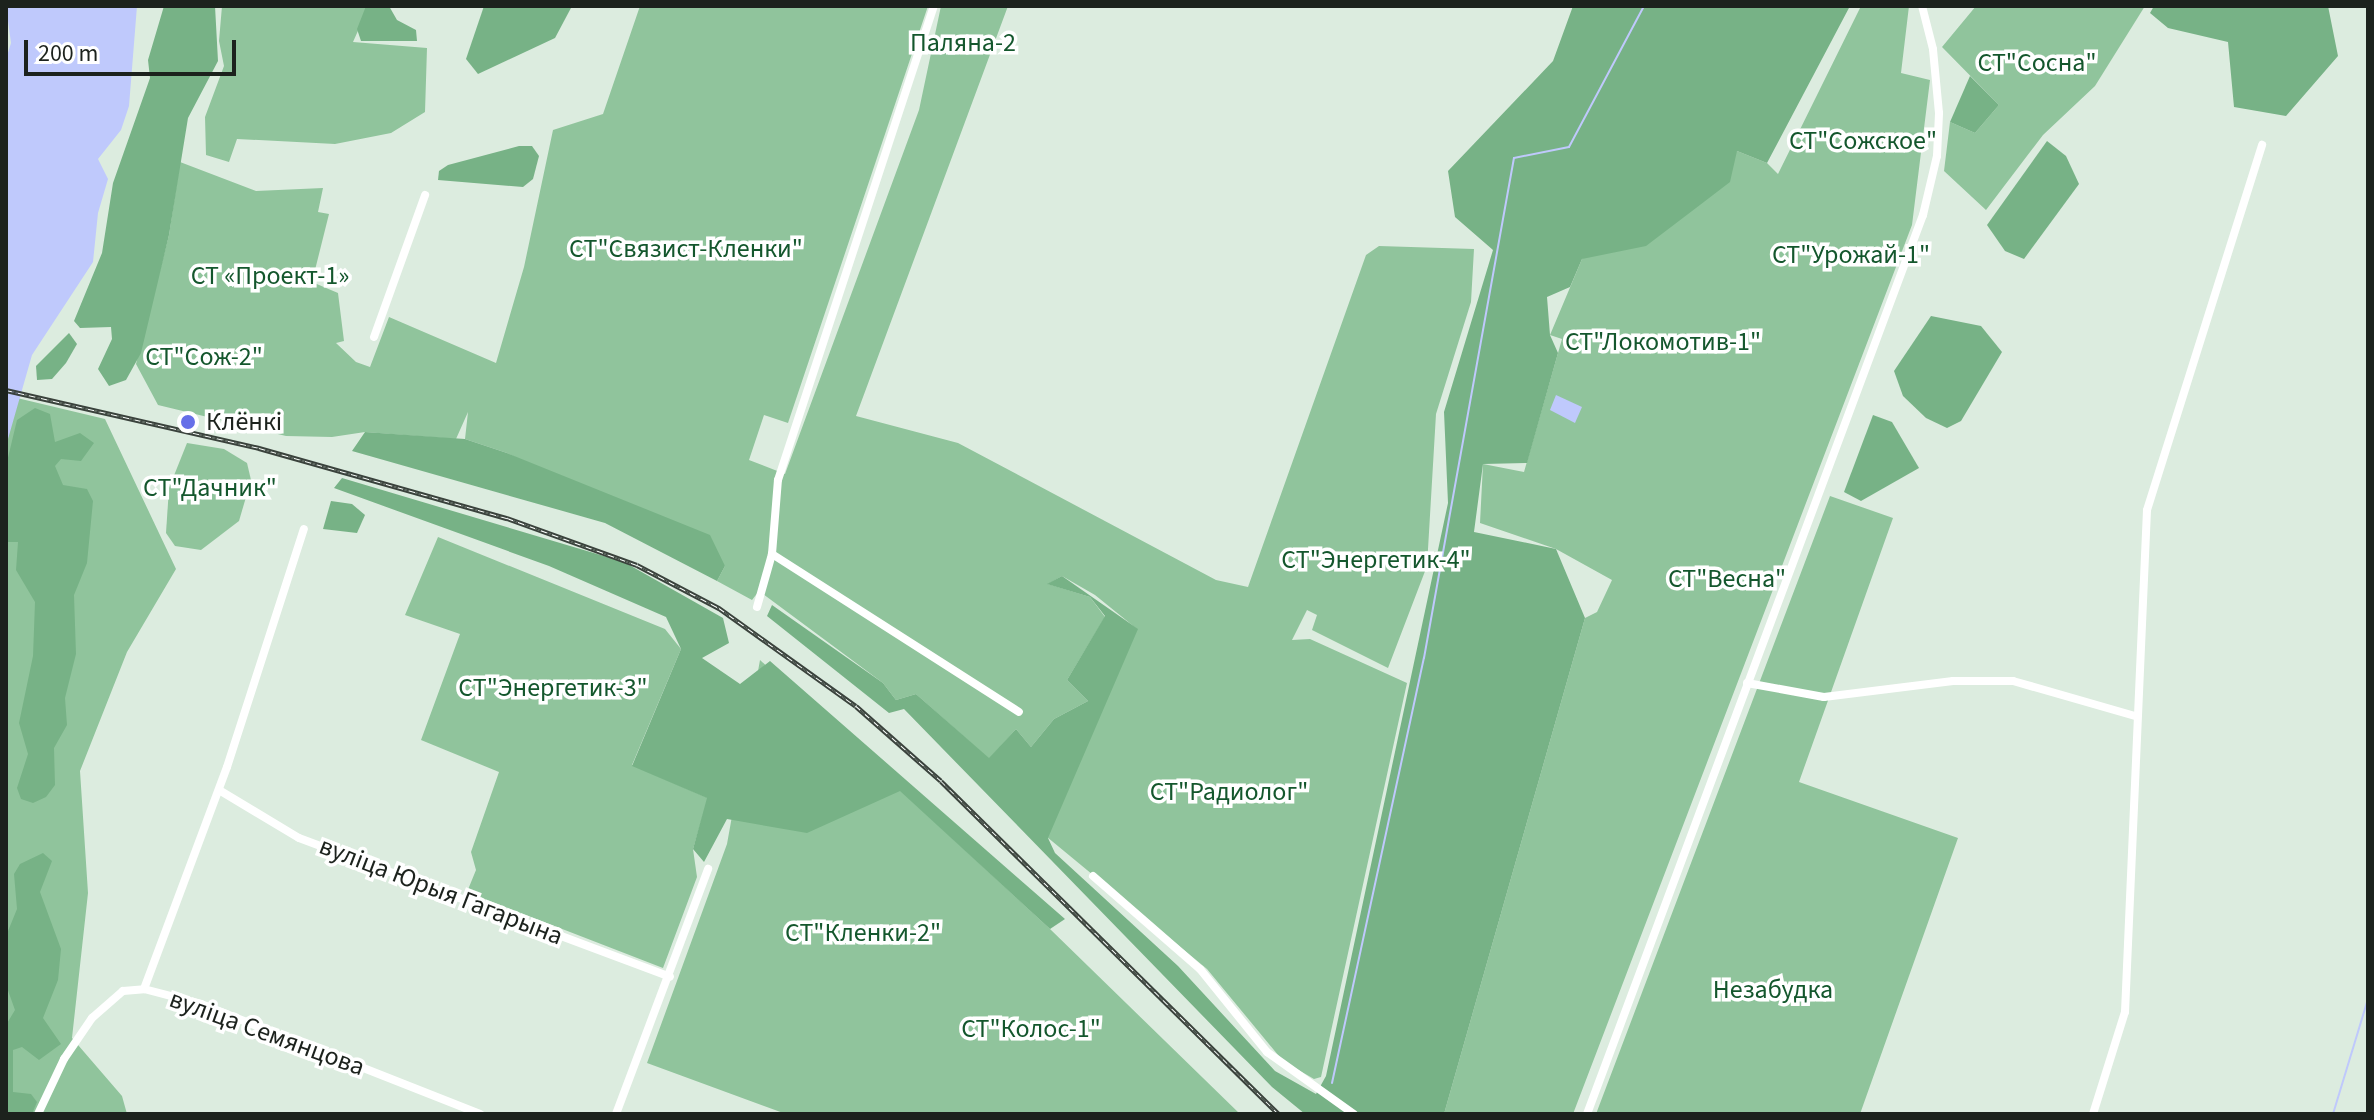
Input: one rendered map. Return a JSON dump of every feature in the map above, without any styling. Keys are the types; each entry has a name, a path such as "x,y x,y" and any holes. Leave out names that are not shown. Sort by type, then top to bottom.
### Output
{"street":[{"path":"757,607 772,554 778,480 934,6"},
{"path":"1587,1114 1923,215 1937,156 1939,113 1933,49 1922,6"},
{"path":"2093,1114 2125,1012 2135,716 2147,510 2262,145"},
{"path":"374,337 425,195"},
{"path":"144,989 219,790 304,529"},
{"path":"772,554 1019,712"},
{"path":"1747,683 1824,697 1953,681 2013,681 2135,716"},
{"name":"вуліца Юрыя Гагарына","path":"219,790 299,838 670,977"},
{"path":"616,1114 708,869"},
{"path":"1093,876 1200,969 1267,1052 1354,1114"},
{"name":"вуліца Семянцова","path":"38,1114 72,1046 101,1008 123,991 144,989 201,1004 480,1114"}],"green space":[{"path":"164,6 215,6 218,61 188,118 169,235 141,353 126,380 109,386 98,369 112,339 111,327 80,328 74,321 102,253 113,183 150,78 148,60"},
{"path":"222,6 369,6 353,42 427,48 425,112 391,133 335,144 237,139 229,162 206,155 205,117 224,66 219,41"},
{"path":"366,6 389,6 397,20 416,30 417,41 361,41 357,29"},
{"path":"484,6 572,6 555,38 478,74 466,59"},
{"path":"640,6 928,6 788,423 764,415 749,460 785,474 919,110 941,6 1008,6 856,416 958,443 1216,580 1248,587 1366,255 1379,246 1474,249 1471,302 1436,414 1427,566 1388,668 1312,630 1317,615 1307,610 1292,640 1310,639 1407,683 1321,1077 1314,1079 1283,1061 1207,969 1047,837 1137,629 1095,595 1062,576 1048,584 1090,597 1105,617 1067,680 1088,701 1054,719 1031,747 1016,729 989,759 916,694 896,700 883,683 759,591 752,600 717,581 725,566 507,453 465,439 468,412 456,439 365,432 332,437 286,436 158,405 136,364 169,235 180,162 256,191 323,188 318,212 329,214 312,282 338,293 344,341 336,343 356,362 370,367 389,317 496,363 524,267 553,130 603,114"},
{"path":"1573,6 1850,6 1767,163 1737,151 1730,182 1646,246 1582,259 1570,287 1547,297 1550,335 1558,353 1527,463 1483,464 1474,532 1556,549 1585,618 1444,1114 1305,1114 1272,1087 904,709 889,713 767,616 772,605 883,683 896,700 916,694 989,758 1016,729 1031,747 1054,719 1088,701 1067,680 1105,616 1090,597 1047,584 1062,576 1138,629 1048,838 1055,853 1178,966 1275,1071 1316,1094 1326,1076 1448,503 1444,412 1493,250 1455,217 1448,171 1553,61"},
{"path":"1861,6 1909,6 1901,73 1930,80 1912,225 1573,1114 1444,1114 1585,618 1597,612 1612,580 1556,549 1480,523 1483,464 1524,472 1562,339 1550,335 1582,259 1737,151 1767,163 1778,174"},
{"name":"СТ\"Сосна\"","path":"1976,6 2145,6 2095,86 2043,135 1986,210 1944,171 1950,122 1975,133 1999,105 1942,47"},
{"path":"2154,6 2328,6 2338,56 2286,116 2234,107 2228,42 2168,28 2150,13"},
{"path":"1970,76 1999,105 1975,133 1950,122"},
{"path":"2047,141 2066,156 2079,184 2024,259 2005,251 1987,225"},
{"path":"519,146 532,146 539,156 533,179 523,187 438,180 439,171 448,165"},
{"path":"1931,316 1981,326 2002,352 1961,421 1947,428 1926,418 1903,396 1894,371"},
{"path":"69,333 77,344 66,363 52,379 37,380 36,366"},
{"path":"17,398 105,419 176,569 127,652 80,771 88,893 72,1038 122,1096 127,1114 6,1114 6,446"},
{"path":"35,408 50,414 55,442 80,433 94,443 81,461 61,459 55,466 63,485 87,489 93,501 87,563 74,595 76,654 65,698 67,725 54,748 55,785 46,797 33,803 21,799 17,788 28,754 19,723 33,656 35,602 16,570 18,542 6,542 6,466 17,420"},
{"path":"1873,415 1892,422 1919,468 1861,501 1844,492"},
{"path":"365,432 465,439 507,453 710,535 725,566 717,581 605,523 352,451"},
{"name":"СТ\"Дачник\"","path":"187,443 224,449 247,463 251,480 239,521 201,550 175,546 166,533 169,488"},
{"path":"342,478 624,562 723,618 729,643 702,658 740,684 770,661 1065,919 1050,929 900,791 807,833 727,819 704,862 693,849 707,798 632,766 681,649 666,617 549,566 334,488"},
{"name":"Незабудка","path":"1830,496 1893,518 1799,782 1958,838 1860,1114 1596,1114"},
{"path":"331,501 352,504 365,515 357,533 323,529"},
{"name":"СТ\"Энергетик-3\"","path":"438,537 665,629 681,649 632,765 708,798 693,849 697,877 663,968 467,892 476,870 471,852 499,772 421,740 460,634 405,615"},
{"path":"760,660 1050,929 1240,1114 786,1114 647,1063 727,844"},
{"path":"43,853 52,861 40,892 61,949 58,980 43,1018 61,1044 39,1060 22,1047 13,1050 13,1092 31,1094 37,1102 32,1114 6,1114 6,1025 15,1010 6,985 6,936 17,909 14,874 20,864"}],"water":[{"path":"6,6 137,6 129,106 121,130 98,159 108,179 98,213 93,262 32,355 6,446 6,59 11,43"},
{"path":"1556,395 1582,407 1575,423 1550,410"}],"waterway":[{"path":"1332,1083 1424,658 1514,158 1569,147 1644,6"},
{"path":"2333,1114 2368,999"}],"railway":[{"path":"6,390 259,448 507,518 637,565 719,608 856,706 941,781 1279,1114"}],"place":[{"name":"Клёнкі","path":"188,422"}],"park label":[{"name":"Паляна-2","path":"963,43"},
{"name":"СТ\"Сожское\"","path":"1863,141"},
{"name":"СТ\"Связист-Кленки\"","path":"686,249"},
{"name":"СТ\"Урожай-1\"","path":"1851,255"},
{"name":"СТ «Проект-1»","path":"270,276"},
{"name":"СТ\"Локомотив-1\"","path":"1663,342"},
{"name":"СТ\"Сож-2\"","path":"204,357"},
{"name":"СТ\"Энергетик-4\"","path":"1376,560"},
{"name":"СТ\"Весна\"","path":"1727,579"},
{"name":"СТ\"Радиолог\"","path":"1229,792"},
{"name":"СТ\"Кленки-2\"","path":"863,933"},
{"name":"СТ\"Колос-1\"","path":"1031,1029"}]}
